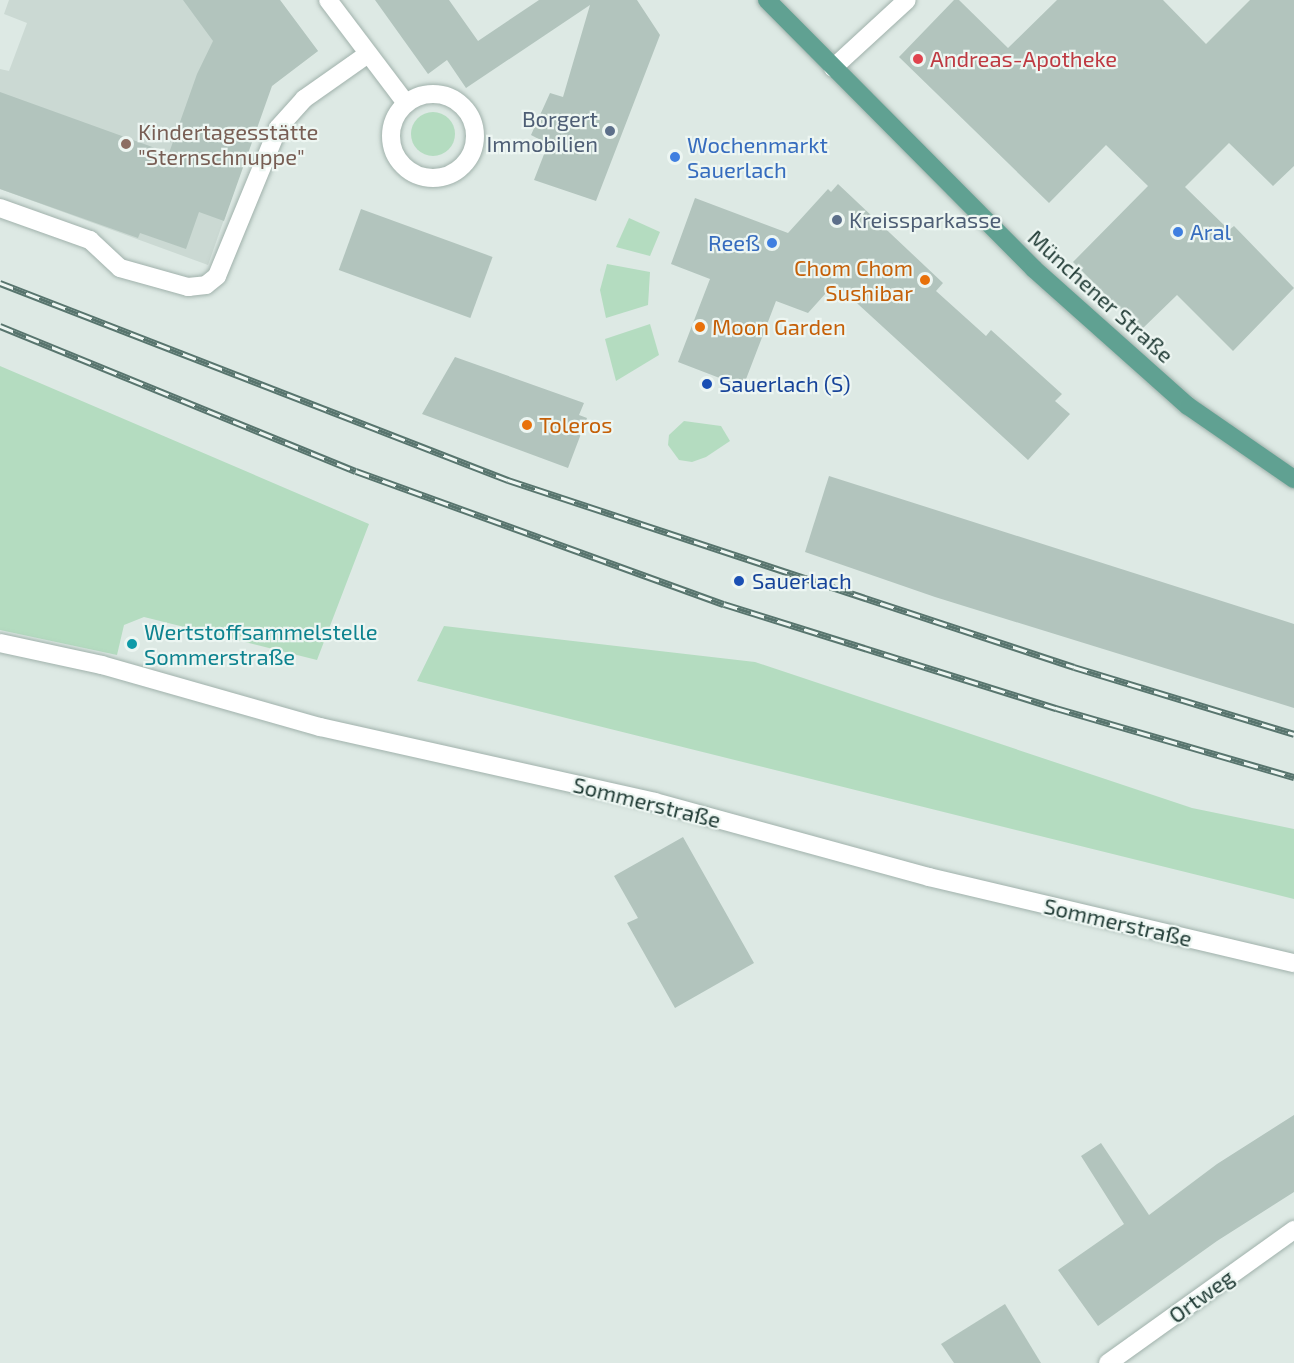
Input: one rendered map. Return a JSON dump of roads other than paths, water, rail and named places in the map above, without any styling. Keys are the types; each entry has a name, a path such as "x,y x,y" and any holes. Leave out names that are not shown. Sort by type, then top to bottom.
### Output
{"main road":[{"name":"Münchener Straße","path":"767,0 1043,277 1188,406 1294,479"}],"street":[{"path":"328,0 406,103"},
{"path":"833,68 907,0"},
{"path":"0,208 90,240 120,268 188,287 206,285 217,276 278,128 304,99 368,54"},
{"path":"438,94 465,108 473,122 475,138 471,154 462,166 435,178 420,176 402,163 392,144 392,129 406,103 421,95 438,94"},
{"name":"Sommerstraße","path":"0,644 102,665 320,727 655,802 929,877 1294,963"},
{"name":"Ortweg","path":"1108,1363 1294,1230"}],"railway":[{"path":"0,283 508,480 1074,667 1294,734"},
{"path":"0,326 356,471 724,604 1056,708 1294,777"}],"place":[{"name":"Andreas-Apotheke","path":"918,59"},
{"name":"Borgert Immobilien","path":"610,131"},
{"name":"Kindertagesstätte \"Sternschnuppe\"","path":"126,144"},
{"name":"Wochenmarkt Sauerlach","path":"675,157"},
{"name":"Kreissparkasse","path":"837,220"},
{"name":"Aral","path":"1178,232"},
{"name":"Reeß","path":"772,243"},
{"name":"Chom Chom Sushibar","path":"925,280"},
{"name":"Moon Garden","path":"700,327"},
{"name":"Sauerlach (S)","path":"707,384"},
{"name":"Toleros","path":"527,425"},
{"name":"Sauerlach","path":"739,581"},
{"name":"Wertstoffsammelstelle Sommerstraße","path":"132,644"}]}
